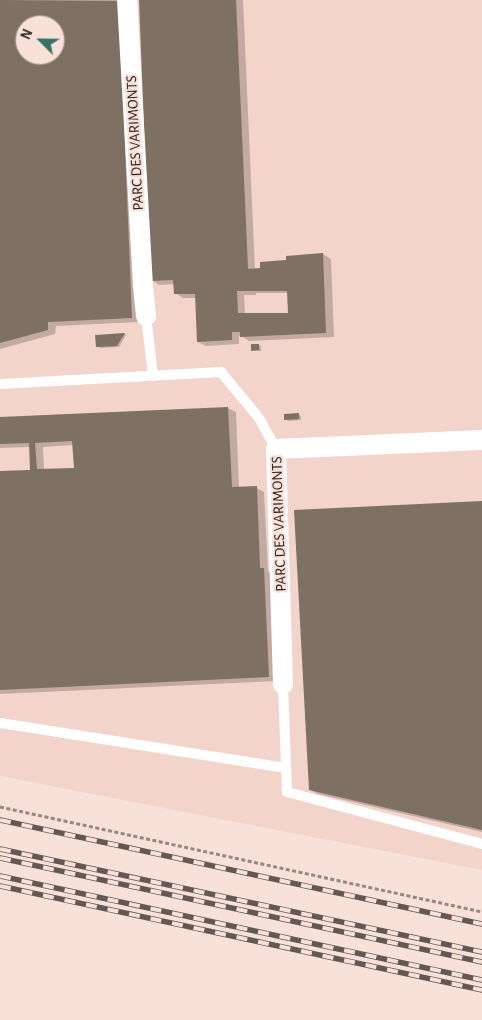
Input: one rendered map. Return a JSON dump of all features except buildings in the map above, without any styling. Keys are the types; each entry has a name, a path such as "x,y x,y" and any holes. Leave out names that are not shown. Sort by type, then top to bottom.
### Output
{"street":[{"name":"PARC DES VARIMONTS","path":"128,0 142,276 146,316"},
{"name":"PARC DES VARIMONTS","path":"284,684 276,449 482,440"}],"lane":[{"path":"146,316 153,376"},
{"path":"0,384 221,372 259,418 276,449"},
{"path":"284,684 287,792 482,844"},
{"path":"0,724 286,768"}],"path":[{"path":"0,807 482,912"}],"shaded area":[{"path":"0,0 482,0 482,870 0,776"}],"railway":[{"path":"0,820 482,924"},
{"path":"0,849 482,952"},
{"path":"0,858 482,962"},
{"path":"0,876 482,980"},
{"path":"0,886 482,990"}]}
